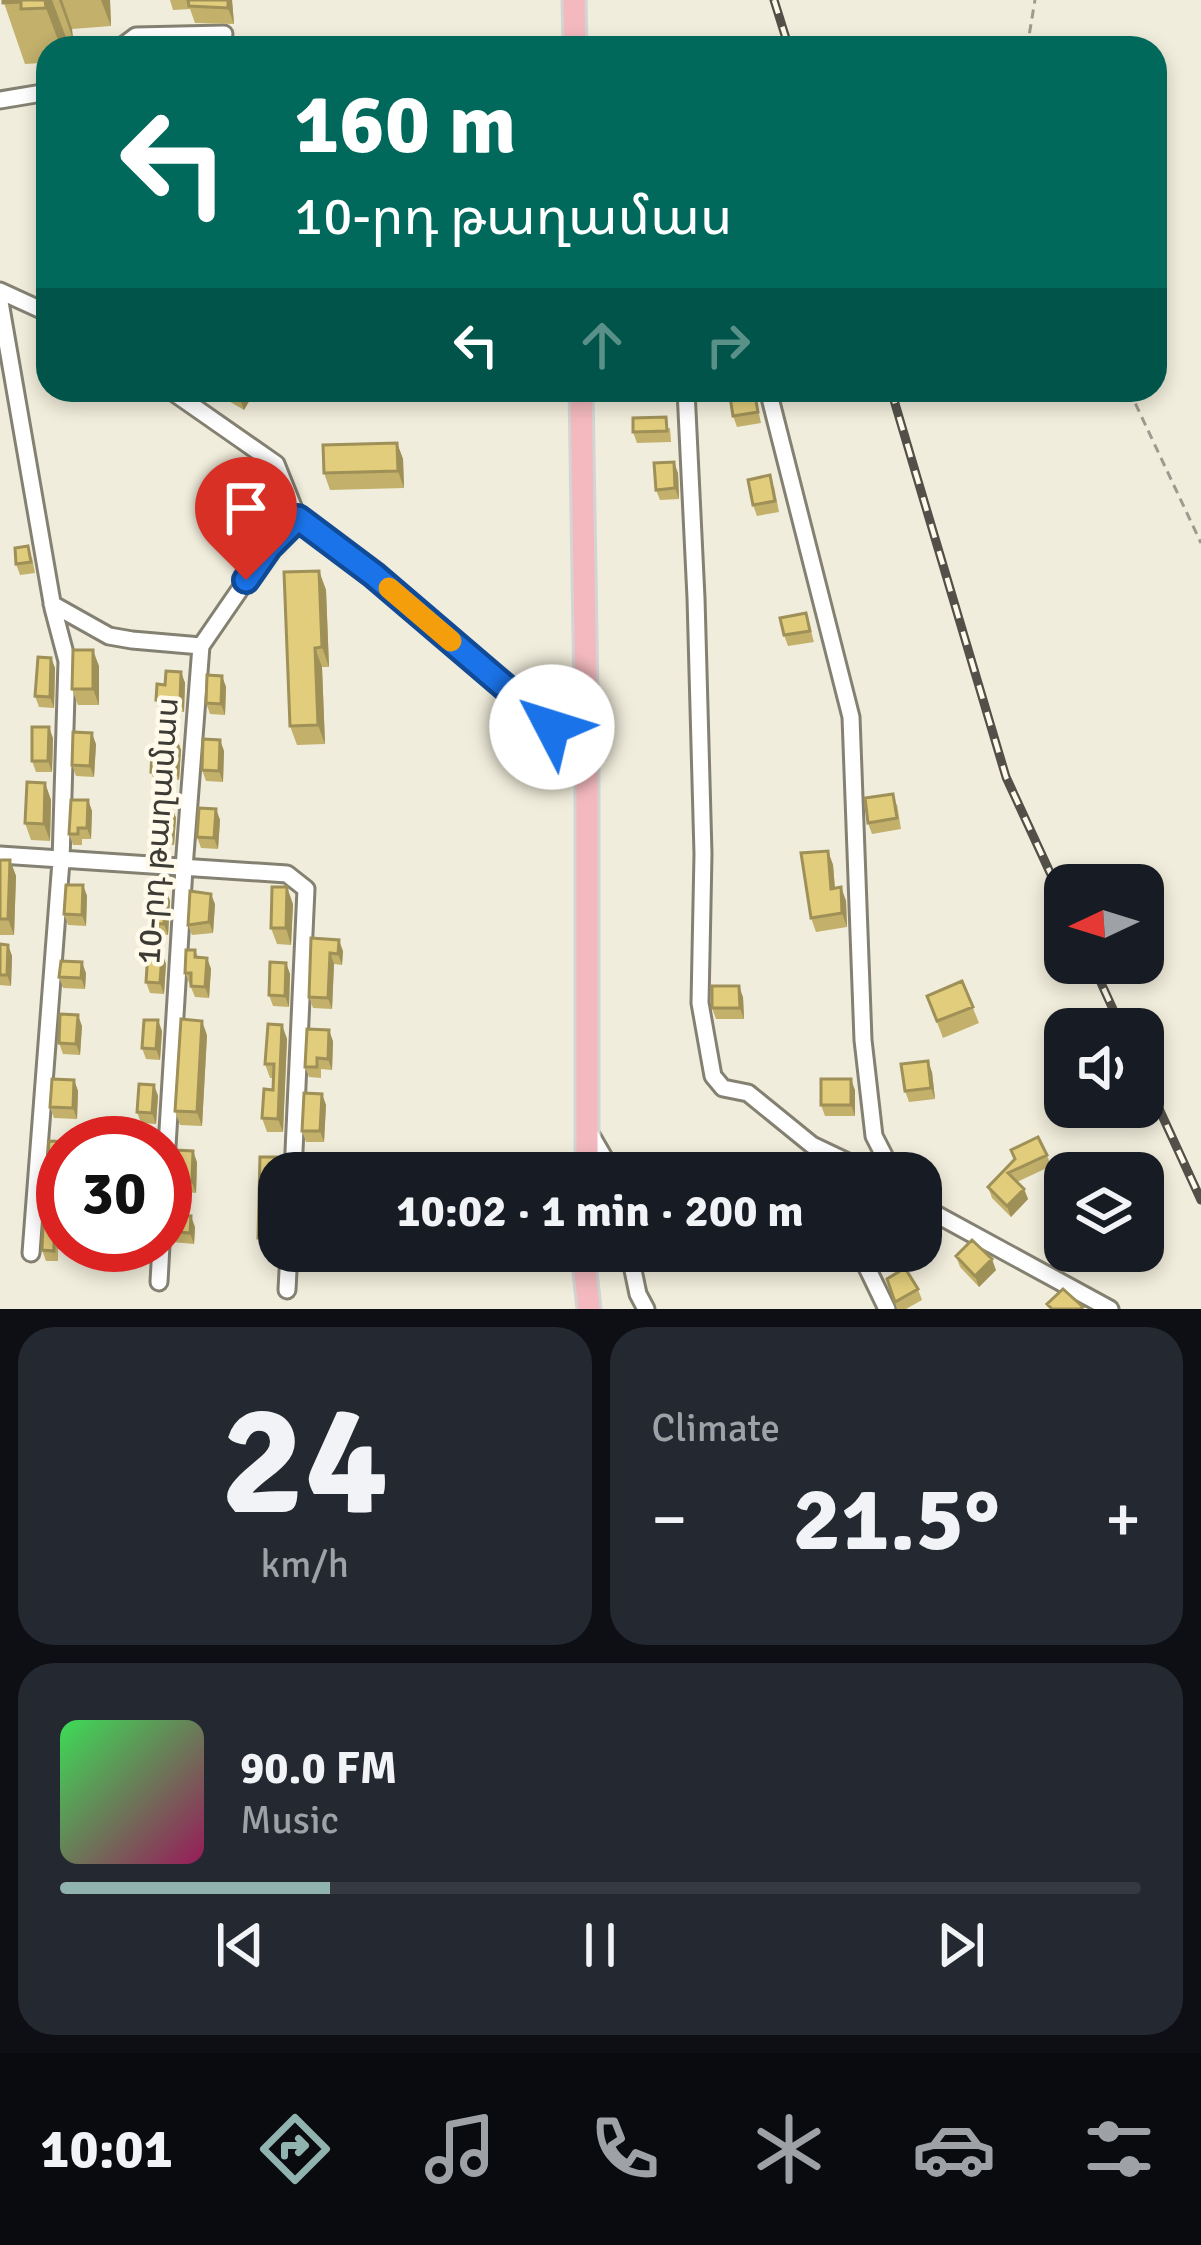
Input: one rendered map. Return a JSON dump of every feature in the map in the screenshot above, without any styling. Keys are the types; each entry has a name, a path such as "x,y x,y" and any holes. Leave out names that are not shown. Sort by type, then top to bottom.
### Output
{"main road":[{"path":"574,0 575,36"},
{"path":"581,402 587,1152"},
{"path":"585,1272 590,1309"}],"street":[{"path":"136,36 224,34"},
{"path":"0,100 36,94"},
{"path":"0,291 36,308"},
{"path":"0,302 52,604 67,661 61,861 31,1253"},
{"path":"187,402 276,464 298,518 374,575 587,758"},
{"path":"687,402 703,854 700,1003 712,1076 723,1088 748,1093 824,1152"},
{"path":"771,402 851,717 863,1040 874,1136 882,1152"},
{"path":"52,604 109,636 201,646 269,547 298,518"},
{"name":"10-րդ թաղամաս","path":"169,1116 201,646"},
{"path":"0,855 287,874 306,889 294,1152"},
{"path":"588,1130 601,1152"},
{"path":"864,1152 874,1136"},
{"path":"942,1217 1110,1309"},
{"path":"159,1282 160,1272"},
{"path":"287,1290 288,1272"},
{"path":"633,1272 646,1309"},
{"path":"870,1272 887,1309"}],"path":[{"path":"1029,36 1035,0"},
{"path":"1135,402 1201,543"}],"building":[{"path":"3,0 45,0 46,8 21,9 21,2"},
{"path":"188,0 228,0 228,8 189,6"},
{"path":"731,402 756,402 758,412 733,416"},
{"path":"666,417 667,431 633,432 633,418"},
{"path":"397,443 398,471 324,473 323,445"},
{"path":"674,462 675,488 656,490 654,463"},
{"path":"770,475 775,501 753,505 748,480"},
{"path":"28,546 31,562 16,564 15,548"},
{"path":"319,571 318,725 290,726 284,572"},
{"path":"806,613 810,631 784,635 780,618"},
{"path":"73,650 93,650 93,689 72,689"},
{"path":"38,657 51,658 50,697 35,696"},
{"path":"166,671 181,672 180,701 156,700 157,684 165,685"},
{"path":"207,675 222,676 221,704 206,703"},
{"path":"32,727 49,727 48,761 32,761"},
{"path":"73,732 92,733 90,766 72,765"},
{"path":"162,738 177,739 175,769 151,772 152,751 161,752"},
{"path":"203,739 220,740 219,771 202,770"},
{"path":"27,782 45,783 44,824 25,823"},
{"path":"893,794 897,818 868,823 865,798"},
{"path":"71,800 88,800 87,828 78,828 78,834 69,834"},
{"path":"156,806 172,807 170,834 155,834"},
{"path":"199,808 216,809 214,838 197,837"},
{"path":"828,851 831,889 841,887 842,913 811,918 801,853"},
{"path":"0,860 10,860 8,919 0,919"},
{"path":"66,885 83,885 82,915 64,914"},
{"path":"272,887 287,887 286,928 271,928"},
{"path":"151,889 166,890 164,924 149,923"},
{"path":"190,891 211,894 209,922 188,925"},
{"path":"311,938 339,940 338,954 330,953 328,998 309,997"},
{"path":"0,944 8,945 7,975 0,975"},
{"path":"186,950 207,958 205,987 191,986 191,973 185,973"},
{"path":"148,952 162,953 160,983 146,982"},
{"path":"61,961 82,962 81,978 59,977"},
{"path":"270,962 286,963 285,996 269,995"},
{"path":"962,981 973,1007 937,1021 927,996"},
{"path":"712,986 739,986 740,1008 712,1008"},
{"path":"60,1014 78,1015 76,1044 59,1043"},
{"path":"181,1019 202,1021 197,1112 175,1111"},
{"path":"144,1020 158,1020 156,1049 142,1048"},
{"path":"268,1024 282,1025 278,1119 262,1118 264,1089 273,1090 274,1064 265,1064"},
{"path":"307,1029 329,1030 328,1059 317,1058 317,1067 305,1067"},
{"path":"928,1061 931,1088 905,1091 901,1064"},
{"path":"52,1079 74,1080 73,1108 50,1107"},
{"path":"821,1079 851,1079 851,1105 821,1105"},
{"path":"139,1084 154,1085 152,1113 137,1112"},
{"path":"304,1093 322,1094 320,1131 302,1131"},
{"path":"1038,1137 1046,1152 1008,1173 1024,1189 1007,1206 988,1187 1015,1159 1011,1150"},
{"path":"972,1240 992,1259 975,1276 956,1256"},
{"path":"907,1272 918,1289 895,1302 887,1279"},
{"path":"1063,1289 1083,1307 1052,1309 1047,1304"}],"railway":[{"path":"774,0 785,36"},
{"path":"895,402 1006,777 1046,864"},
{"path":"1102,984 1112,1008"},
{"path":"1164,1120 1201,1200"}],"slow traffic":[{"path":"389,588 451,641"}],"route":[{"path":"246,580 298,518 374,575 552,727"}]}
